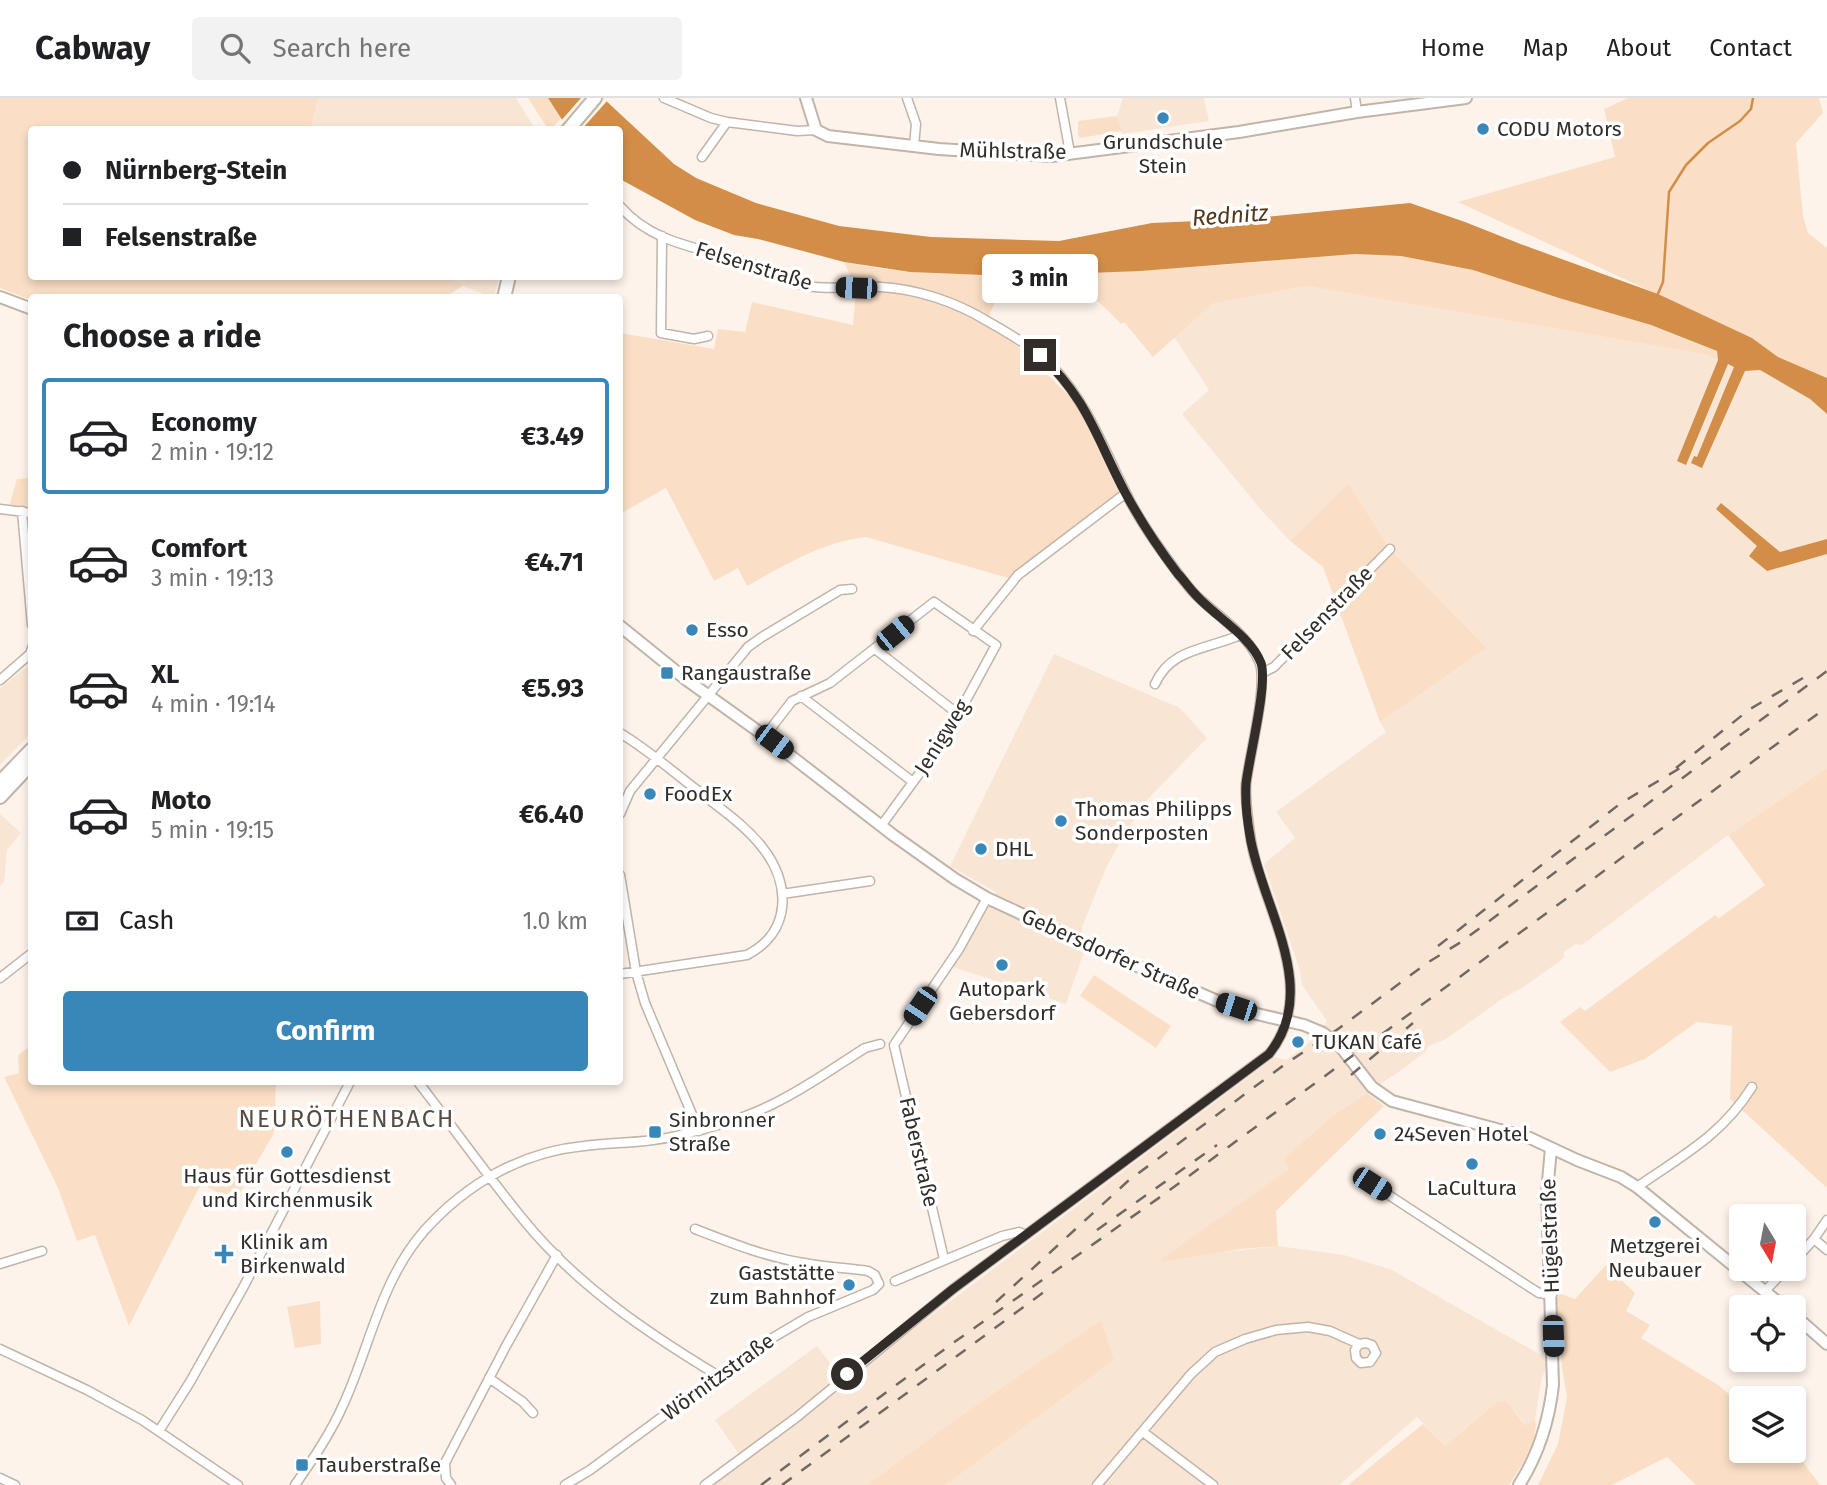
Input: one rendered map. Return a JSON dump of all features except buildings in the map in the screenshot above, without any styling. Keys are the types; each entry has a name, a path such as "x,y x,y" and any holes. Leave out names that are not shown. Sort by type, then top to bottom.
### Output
{"main road":[{"path":"571,126 595,98"},
{"path":"806,98 816,130"},
{"name":"Mühlstraße","path":"816,130 828,136 1027,156 1239,132 1357,112 1466,98"},
{"path":"0,297 28,308"},
{"name":"Gebersdorfer Straße","path":"623,628 881,826 987,898 1215,1000 1304,1025 1328,1036 1345,1051 1372,1087 1392,1101 1517,1134 1620,1177 1637,1186 1769,1295"},
{"path":"0,782 28,753"},
{"path":"0,797 28,767"},
{"name":"Hügelstraße","path":"1519,1485 1539,1445 1550,1403 1554,1368 1547,1193 1551,1148"},
{"path":"1806,1326 1827,1344"}],"street":[{"path":"907,98 916,124 914,146"},
{"path":"1060,98 1070,153"},
{"path":"1355,98 1357,112"},
{"name":"Mühlstraße","path":"670,99 711,118 727,122 797,131 816,130"},
{"path":"702,157 727,122"},
{"name":"Felsenstraße","path":"623,209 635,221 662,236 697,250 767,269 788,281 808,286 882,287 928,294 983,318 1051,365 1083,405 1126,493 1148,531 1195,595 1240,635 1261,663 1262,673 1245,797 1250,839 1288,964 1292,995 1286,1021"},
{"path":"662,236 661,333 694,339 708,337"},
{"path":"765,736 792,702 830,683 934,602 973,631 1018,575 1126,493"},
{"path":"0,509 27,512 28,535"},
{"name":"Felsenstraße","path":"1262,673 1274,667 1390,549"},
{"path":"623,807 630,791 748,647 840,590 852,589"},
{"name":"Jenigweg","path":"881,826 946,737 996,645 973,631"},
{"path":"1155,684 1163,667 1179,655 1240,635"},
{"path":"875,649 958,714"},
{"path":"0,680 28,656"},
{"path":"801,696 914,782"},
{"path":"623,735 741,825 761,845 777,875 783,905 774,934 761,948 747,955 623,974"},
{"path":"782,894 870,881"},
{"path":"623,893 636,972 645,1003 699,1131"},
{"name":"Faberstraße","path":"944,1259 894,1045 958,949 987,898"},
{"path":"0,978 28,956"},
{"path":"705,1485 797,1416 953,1289 1269,1054 1279,1040 1286,1021"},
{"path":"295,1485 318,1452 340,1412 393,1278 423,1232 456,1199 491,1175 527,1158 558,1149 648,1140 699,1131 739,1119 775,1103 865,1048 880,1044"},
{"path":"159,1431 227,1318 348,1085"},
{"path":"420,1085 523,1219 557,1255 628,1318 718,1375"},
{"path":"1637,1186 1711,1137 1738,1109 1752,1087"},
{"path":"1359,1179 1372,1184 1539,1293 1552,1294"},
{"path":"1806,1248 1827,1220"},
{"name":"Wörnitzstraße","path":"565,1485 590,1470 718,1375 782,1332 808,1317 873,1290 879,1284 875,1275 868,1271 771,1256 695,1229"},
{"path":"895,1281 1002,1236 1019,1232 1026,1235"},
{"path":"1814,1239 1827,1250"},
{"path":"0,1264 42,1251"},
{"path":"451,1485 446,1478 445,1463 557,1255"},
{"path":"1765,1292 1775,1281"},
{"path":"1097,1485 1215,1352 1276,1330 1308,1328 1330,1331 1359,1344"},
{"path":"0,1349 87,1390 159,1431 238,1485"},
{"path":"489,1378 523,1402 533,1413"},
{"path":"1143,1432 1213,1485"},
{"path":"0,1478 15,1485"}],"shaded area":[{"path":"0,98 318,98 312,126 28,126 28,280 451,280 464,285 450,294 28,294 28,299 0,288"},
{"path":"318,98 516,98 533,126 312,126"},
{"path":"528,98 548,98 561,118 554,126 546,126"},
{"path":"548,98 603,98 674,164 696,178 756,203 839,226 931,237 1059,241 1152,223 1243,219 1410,203 1658,294 1752,338 1778,357 1827,378 1827,414 1810,399 1760,370 1745,371 1702,468 1691,463 1694,456 1697,457 1734,367 1728,364 1686,465 1677,461 1718,360 1717,351 1651,325 1473,270 1401,256 1355,254 1141,271 1008,276 910,272 844,262 734,235 695,220 623,181 623,126 566,126"},
{"name":"Grundschule Stein","path":"1123,98 1204,98 1209,121 1122,134 1117,116"},
{"path":"1628,98 1819,98 1823,113 1796,143 1803,216 1808,233 1827,248 1827,378 1778,357 1752,338 1458,202 1615,157 1604,109"},
{"path":"1117,116 1122,131 1080,138 1078,135 1078,121"},
{"path":"1355,254 1401,256 1473,270 1651,325 1717,351 1718,360 1704,354 1306,286 1212,304 1153,357 1124,322 1121,324 1091,294 998,296 988,318 1082,408 1122,493 1008,578 866,537 819,549 747,586 738,568 714,581 666,488 623,512 623,334 714,349 718,329 745,332 752,302 853,325 856,289 844,262 904,271 1023,275"},
{"path":"448,280 498,280 495,294 484,294"},
{"path":"1306,286 1704,354 1745,371 1760,370 1810,399 1827,414 1827,768 1728,835 1582,945 1576,944 1564,952 1564,958 1525,986 1446,1039 1429,1046 1403,1069 1332,1116 1283,1159 1288,1170 1234,1209 1205,1254 1278,1246 1344,1255 1392,1270 1548,1359 1535,1420 1526,1425 1506,1400 1497,1402 1445,1446 1417,1417 1339,1485 946,1485 1114,1360 1101,1320 957,1418 867,1485 712,1485 743,1460 715,1420 817,1346 844,1381 1275,1057 1286,1060 1314,1039 1327,1021 1302,985 1300,971 1264,864 1295,838 1276,812 1386,732 1380,722 1487,648 1390,549 1348,485 1290,541 1182,414 1209,390 1174,337 1212,304"},
{"path":"28,478 28,510 9,507 17,479"},
{"path":"1348,484 1390,549 1487,648 1380,722 1323,567 1290,541"},
{"path":"1721,503 1780,552 1827,539 1827,554 1767,571 1749,556 1757,546 1716,509"},
{"path":"1054,654 1180,708 1207,738 1148,799 1106,868 1082,927 1084,952 1066,1004 950,966 996,892 950,866"},
{"path":"28,666 28,736 0,765 0,688"},
{"path":"1827,768 1827,1188 1730,1099 1732,1026 1697,1022 1645,1059 1610,1072 1560,1022 1580,1007 1585,1011 1715,915 1719,918 1765,885 1728,835"},
{"path":"0,814 21,833 7,850 4,882 0,885"},
{"path":"1094,975 1171,1026 1156,1048 1080,996"},
{"path":"28,1048 28,1085 276,1085 274,1133 235,1201 201,1184 129,1326 95,1235 77,1241 58,1188 4,1077 19,1073 18,1055"},
{"path":"1367,1093 1384,1106 1276,1211 1278,1246 1162,1262 1161,1259 1288,1170 1283,1159 1332,1116"},
{"path":"1606,1265 1635,1293 1626,1311 1650,1325 1641,1338 1729,1394 1729,1463 1804,1463 1820,1485 1696,1485 1667,1457 1612,1485 1538,1485 1558,1444 1567,1397 1556,1292 1575,1299"},
{"path":"320,1301 321,1344 295,1348 287,1307"},
{"path":"1101,1320 1114,1360 946,1485 867,1485 957,1418"},
{"path":"1506,1400 1525,1425 1535,1420 1536,1427 1528,1453 1509,1485 1348,1485 1423,1424 1445,1446 1497,1402"}],"pier":[{"path":"581,98 603,98 607,101 585,126 563,126 560,122"}],"waterway":[{"path":"1657,296 1663,282 1669,192 1686,165 1708,143 1740,121 1751,109 1753,98"}],"railway":[{"path":"996,1302 1128,1181 1284,1065 1427,963 1461,942 1827,671"},
{"path":"1676,768 1750,709 1803,678"},
{"path":"761,1485 953,1343 1163,1195 1827,707"},
{"path":"1438,946 1621,803 1687,764"},
{"path":"1351,1075 1413,1023"},
{"path":"1097,1230 1217,1145"},
{"path":"782,1485 1052,1286"}],"place":[{"name":"Grundschule Stein","path":"1163,118"},
{"name":"CODU Motors","path":"1483,129"},
{"name":"Esso","path":"692,630"},
{"name":"Rangaustraße","path":"667,673"},
{"name":"FoodEx","path":"650,794"},
{"name":"Thomas Philipps Sonderposten","path":"1061,821"},
{"name":"DHL","path":"981,849"},
{"name":"Autopark Gebersdorf","path":"1002,965"},
{"name":"TUKAN Café","path":"1298,1042"},
{"name":"Sinbronner Straße","path":"655,1132"},
{"name":"24Seven Hotel","path":"1380,1134"},
{"name":"Haus für Gottesdienst und Kirchenmusik","path":"287,1152"},
{"name":"LaCultura","path":"1472,1164"},
{"name":"Metzgerei Neubauer","path":"1655,1222"},
{"name":"Klinik am Birkenwald","path":"224,1254"},
{"name":"Gaststätte zum Bahnhof","path":"849,1285"},
{"name":"Tauberstraße","path":"302,1465"}],"district":[{"name":"NEURÖTHENBACH","path":"347,1119"}],"route":[{"path":"847,1374 953,1289 1269,1054 1279,1040 1291,1003 1288,964 1250,839 1245,797 1262,684 1261,663 1240,635 1195,595 1171,564 1126,493 1083,405 1061,376 1040,355"}],"water label":[{"name":"Rednitz","path":"1230,215"}]}
